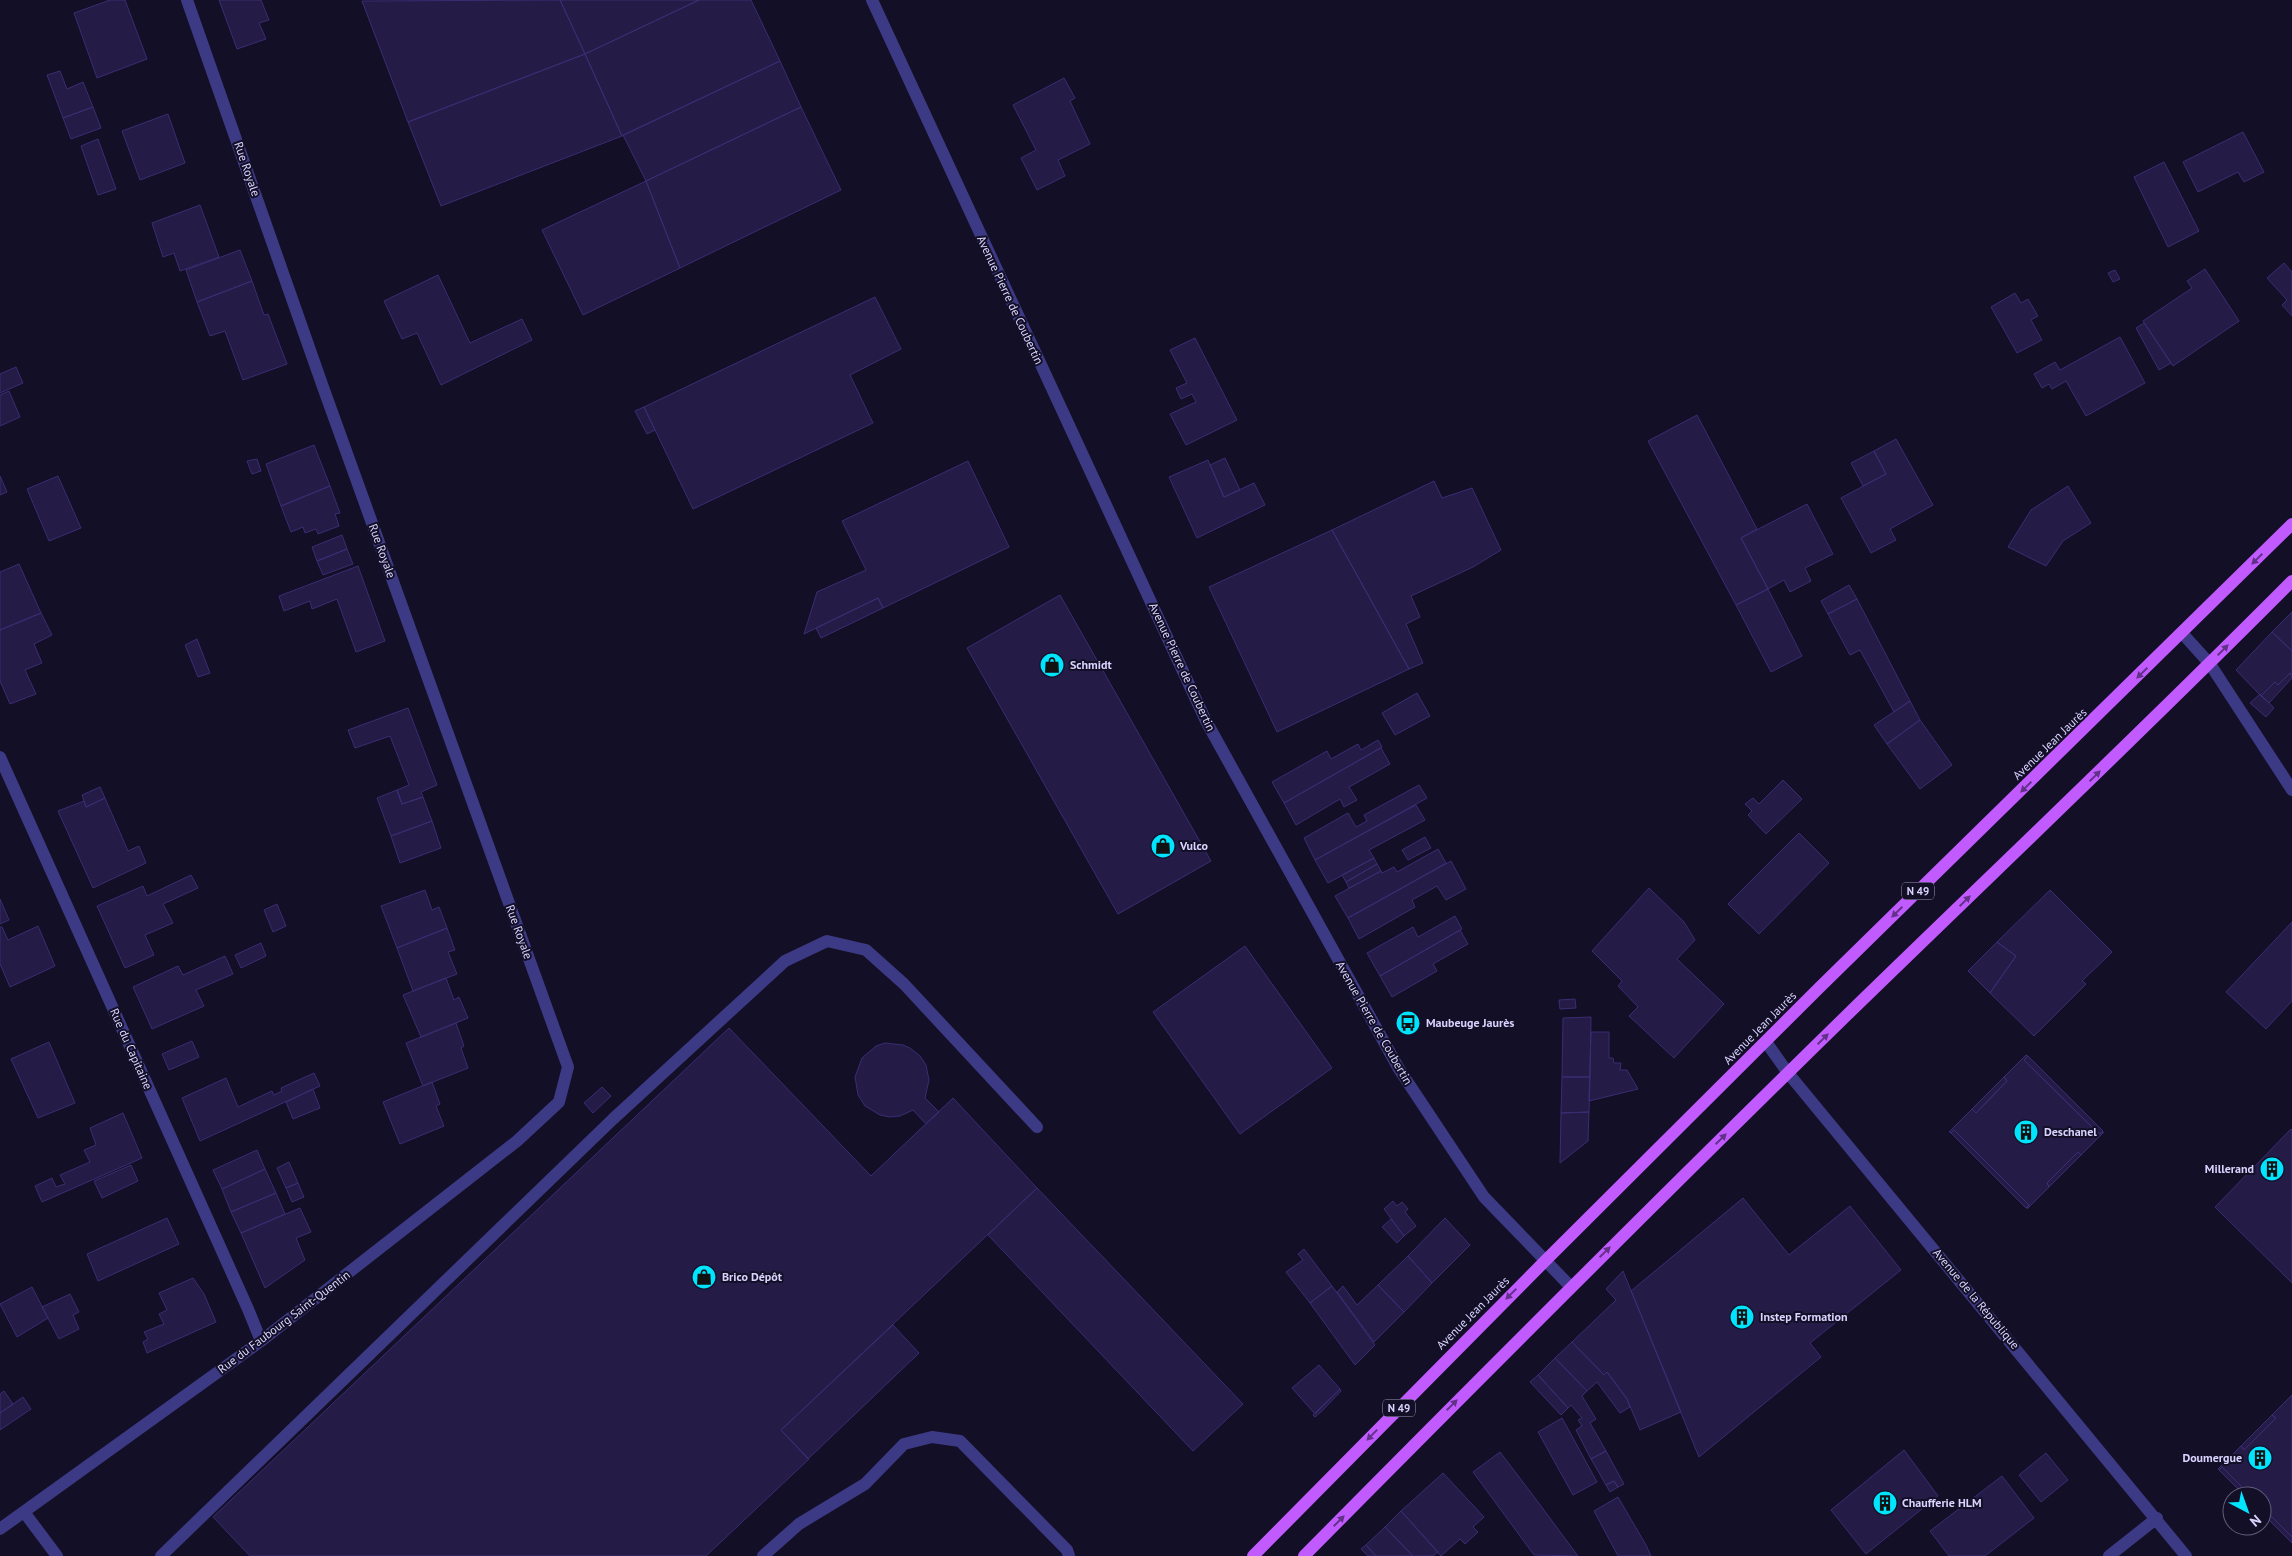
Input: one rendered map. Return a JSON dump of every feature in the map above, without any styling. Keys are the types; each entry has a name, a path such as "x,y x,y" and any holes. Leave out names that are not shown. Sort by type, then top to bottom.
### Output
{"main road":[{"name":"Avenue Jean Jaurès","path":"1254,1556 1818,988 2292,524"},
{"name":"N 49","path":"1304,1556 1570,1286 2210,664 2292,581"}],"street":[{"name":"Rue Royale","path":"187,0 323,387 568,1068 559,1102"},
{"name":"Avenue Pierre de Coubertin","path":"872,0 1206,721 1399,1069 1484,1197 1570,1286"},
{"path":"2182,633 2210,664 2292,790"},
{"name":"Rue du Capitaine","path":"0,756 261,1341"},
{"path":"161,1556 620,1113 784,961 826,940 866,950 904,984 1037,1127"},
{"name":"Avenue de la République","path":"1766,1042 1788,1073 2186,1556"},
{"name":"Rue du Faubourg Saint-Quentin","path":"0,1529 261,1341 517,1141 559,1102"},
{"path":"763,1556 799,1524 865,1484 904,1444 932,1437 960,1441 1067,1550 1069,1556"},
{"path":"24,1512 56,1556"},
{"path":"2109,1556 2156,1518"}],"building":[{"path":"110,0 125,0 147,59 97,78 74,13"},
{"path":"219,0 261,0 269,20 259,23 266,39 237,49"},
{"path":"560,0 699,0 585,54"},
{"path":"560,0 585,54 408,122 362,1"},
{"path":"699,0 751,0 780,61 622,136 585,54"},
{"path":"585,54 622,136 441,206 408,122"},
{"path":"780,61 801,107 646,181 623,135"},
{"path":"60,71 67,89 83,82 93,107 63,118 47,75"},
{"path":"1064,78 1075,98 1070,101 1090,144 1058,160 1065,176 1037,190 1021,158 1036,150 1013,105"},
{"path":"93,107 101,128 71,139 63,118"},
{"path":"801,107 841,190 680,268 646,181"},
{"path":"168,114 185,163 140,180 122,131"},
{"path":"2243,132 2264,172 2244,182 2238,172 2198,192 2183,162"},
{"path":"98,139 116,189 98,195 81,146"},
{"path":"2164,162 2199,231 2168,247 2134,177"},
{"path":"646,181 680,268 583,315 542,230"},
{"path":"200,205 219,257 180,271 174,253 163,257 152,223"},
{"path":"240,250 252,281 197,302 186,270"},
{"path":"2284,263 2292,272 2292,316 2282,305 2287,300 2267,278"},
{"path":"2205,269 2239,321 2173,366 2143,321 2192,288 2187,281"},
{"path":"2115,270 2120,279 2113,282 2108,273"},
{"path":"438,275 470,343 522,319 532,340 441,385 417,333 402,339 384,301"},
{"path":"252,281 264,315 268,314 287,364 243,380 225,331 210,336 197,302"},
{"path":"2015,293 2021,303 2028,299 2038,316 2031,320 2042,340 2017,353 1991,307"},
{"path":"875,297 901,349 850,375 873,423 693,509 644,407"},
{"path":"2144,323 2171,363 2159,370 2136,328"},
{"path":"2120,337 2145,383 2086,416 2066,381 2052,389 2049,384 2042,388 2034,374 2055,362 2060,370"},
{"path":"1195,338 1237,420 1186,445 1170,414 1196,402 1192,394 1181,399 1176,388 1187,383 1170,350"},
{"path":"16,367 23,383 0,393 0,374"},
{"path":"9,391 20,417 0,426 0,395"},
{"path":"644,407 655,430 647,434 635,411"},
{"path":"1697,415 1757,529 1741,538 1768,589 1736,605 1648,441"},
{"path":"1896,439 1933,505 1890,529 1896,540 1871,553 1841,498 1886,474 1874,451"},
{"path":"314,445 330,486 281,506 266,464"},
{"path":"1874,451 1886,474 1863,486 1851,463"},
{"path":"1225,458 1240,490 1224,497 1210,465"},
{"path":"257,459 261,471 252,474 247,461"},
{"path":"1208,460 1224,497 1254,483 1265,505 1197,538 1169,477"},
{"path":"968,461 1009,547 883,608 878,598 804,634 817,592 866,570 842,521"},
{"path":"0,476 7,492 0,495"},
{"path":"58,476 81,528 49,541 27,489"},
{"path":"1434,481 1442,498 1472,488 1501,550 1473,567 1411,596 1420,617 1406,624 1423,663 1409,669 1332,530"},
{"path":"330,486 340,513 335,514 339,526 318,534 316,529 305,533 303,527 291,532 281,506"},
{"path":"2068,486 2091,523 2063,541 2046,566 2008,547 2031,510"},
{"path":"1807,504 1833,554 1805,568 1811,581 1790,592 1784,580 1768,589 1741,538"},
{"path":"1332,530 1409,669 1277,732 1209,587"},
{"path":"342,535 347,549 317,561 312,547"},
{"path":"347,549 353,564 323,575 317,561"},
{"path":"19,564 41,613 0,630 0,572"},
{"path":"358,566 385,641 356,652 337,599 312,609 310,601 284,611 279,596"},
{"path":"1849,585 1857,599 1828,614 1821,601"},
{"path":"1768,589 1802,656 1771,672 1736,605"},
{"path":"1060,595 1211,861 1118,914 967,648"},
{"path":"878,598 883,608 821,638 816,628"},
{"path":"1857,599 1910,701 1894,712 1860,650 1850,655 1828,614"},
{"path":"2292,612 2292,651 2272,632"},
{"path":"41,613 52,635 34,644 42,663 25,670 36,694 10,704 0,681 0,630"},
{"path":"2272,632 2292,651 2292,675 2290,673 2278,685 2275,682 2261,696 2236,670"},
{"path":"197,639 210,673 198,677 185,645"},
{"path":"2290,673 2292,678 2269,703 2261,696 2275,682 2278,685"},
{"path":"1417,693 1430,716 1395,735 1382,713"},
{"path":"2260,694 2274,708 2266,717 2250,703"},
{"path":"1910,701 1920,720 1887,744 1874,725"},
{"path":"408,708 437,785 421,792 423,797 402,804 397,790 409,785 390,736 355,748 348,730"},
{"path":"1920,720 1952,765 1920,789 1887,744"},
{"path":"1378,740 1382,747 1284,803 1272,782 1327,751 1331,759 1358,744 1361,750"},
{"path":"1381,748 1390,764 1349,787 1357,800 1344,807 1340,799 1296,825 1284,803"},
{"path":"1783,780 1802,799 1766,834 1748,815 1752,811 1745,804 1753,798 1759,804"},
{"path":"1419,785 1427,798 1315,860 1304,838 1348,813 1356,827 1367,821 1364,815"},
{"path":"100,787 105,798 86,807 82,795"},
{"path":"397,790 402,804 423,797 432,821 391,836 377,798"},
{"path":"105,798 128,851 139,846 146,863 93,888 58,811 84,801 86,807"},
{"path":"1416,805 1425,820 1369,850 1374,858 1328,883 1315,860"},
{"path":"432,821 441,848 400,863 391,836"},
{"path":"1799,833 1829,863 1759,934 1728,904"},
{"path":"1425,837 1431,848 1408,860 1402,850"},
{"path":"1438,849 1446,863 1348,918 1335,896 1381,871 1382,873 1394,867 1397,872"},
{"path":"1374,858 1377,864 1346,882 1342,875"},
{"path":"1451,861 1466,889 1446,900 1437,886 1412,900 1415,907 1359,939 1348,918"},
{"path":"1377,864 1381,871 1349,888 1346,882"},
{"path":"191,875 198,888 163,904 173,923 145,935 154,955 125,968 97,906 143,886 147,896"},
{"path":"1649,888 1684,922 1695,940 1677,959 1724,1004 1674,1058 1629,1016 1638,1007 1618,986 1622,981 1592,951"},
{"path":"425,890 432,910 439,907 447,928 397,948 381,906"},
{"path":"2050,890 2112,952 2082,981 2086,984 2034,1036 1990,993 2016,956 1997,942"},
{"path":"0,899 9,920 0,924"},
{"path":"277,904 286,926 273,932 264,910"},
{"path":"1455,916 1462,929 1380,976 1367,953 1413,927 1418,937"},
{"path":"2292,922 2292,1001 2266,1029 2226,992"},
{"path":"38,926 55,966 10,987 0,964 0,927 2,927 8,940"},
{"path":"447,928 455,950 448,952 457,974 413,991 397,948"},
{"path":"1460,930 1468,944 1433,964 1437,971 1392,997 1380,976"},
{"path":"1997,942 2016,956 1990,993 1968,971"},
{"path":"261,943 266,956 241,968 235,955"},
{"path":"1245,946 1332,1068 1240,1134 1153,1012"},
{"path":"225,956 233,974 196,990 204,1006 152,1029 133,987 178,966 183,975"},
{"path":"446,978 454,1000 459,997 468,1018 421,1037 403,995"},
{"path":"1575,999 1576,1008 1560,1009 1559,1000"},
{"path":"1591,1017 1590,1077 1562,1077 1563,1018"},
{"path":"456,1023 464,1046 461,1048 468,1068 423,1086 406,1043"},
{"name":"Brico Dépôt","path":"729,1028 871,1176 953,1098 1037,1188 781,1430 809,1459 706,1556 250,1556 213,1517"},
{"path":"1591,1032 1609,1032 1609,1058 1613,1058 1614,1063 1621,1063 1620,1070 1627,1070 1638,1089 1589,1101"},
{"path":"192,1041 199,1057 169,1070 162,1054"},
{"path":"49,1042 75,1103 38,1118 11,1059"},
{"path":"885,1043 903,1045 910,1048 920,1056 926,1065 929,1080 925,1098 939,1112 926,1124 913,1110 900,1116 880,1115 865,1106 858,1095 855,1077 862,1058 876,1046"},
{"name":"Deschanel","path":"2026,1055 2028,1056 2024,1060 2099,1134 2104,1132 2081,1155 2078,1152 2047,1183 2049,1187 2027,1209 2029,1205 1954,1130 1951,1133 1949,1132 1972,1109 1976,1113 2007,1081 2004,1077"},
{"path":"2028,1056 2103,1131 2099,1134 2024,1060"},
{"path":"314,1073 320,1086 200,1141 182,1098 226,1078 238,1107 272,1091 274,1095 282,1091 281,1088"},
{"path":"1562,1077 1590,1077 1589,1112 1561,1113"},
{"path":"2004,1077 2007,1081 1976,1113 1972,1109"},
{"path":"432,1082 440,1104 436,1106 444,1126 400,1144 383,1102"},
{"path":"602,1087 611,1096 593,1113 584,1103"},
{"path":"313,1089 320,1108 293,1119 286,1102"},
{"path":"1589,1112 1588,1141 1560,1163 1561,1113"},
{"path":"123,1113 142,1158 42,1202 35,1186 52,1178 56,1187 65,1184 60,1175 90,1162 84,1150 96,1145 90,1128"},
{"path":"1954,1130 2029,1205 2026,1208 1951,1133"},
{"name":"Millerand","path":"2292,1130 2292,1283 2215,1207"},
{"path":"257,1150 265,1169 222,1189 213,1170"},
{"path":"2078,1152 2081,1155 2049,1187 2047,1183"},
{"path":"289,1162 298,1183 286,1188 277,1168"},
{"path":"131,1165 138,1181 102,1198 94,1181"},
{"path":"265,1169 276,1193 231,1212 222,1189"},
{"path":"298,1183 304,1197 292,1202 286,1188"},
{"path":"1037,1188 1243,1404 1193,1451 988,1235"},
{"path":"276,1193 285,1214 241,1233 231,1212"},
{"name":"Instep Formation","path":"1743,1198 1789,1255 1850,1206 1901,1270 1810,1343 1821,1357 1699,1457 1631,1291"},
{"path":"1393,1201 1397,1206 1402,1202 1408,1209 1405,1212 1416,1226 1404,1236 1384,1209"},
{"path":"300,1208 311,1232 296,1238 305,1260 265,1288 241,1233"},
{"path":"167,1218 179,1244 98,1281 87,1254"},
{"path":"1445,1218 1470,1245 1432,1283 1408,1256"},
{"path":"1391,1219 1404,1236 1397,1243 1382,1227"},
{"path":"1304,1249 1332,1286 1310,1303 1286,1272 1303,1260 1298,1254"},
{"path":"1408,1256 1432,1283 1404,1312 1378,1285"},
{"path":"1623,1271 1681,1412 1640,1430 1627,1399 1607,1372 1604,1375 1572,1342 1616,1300 1606,1289"},
{"path":"193,1278 204,1294 216,1322 147,1353 143,1342 148,1339 144,1332 164,1324 159,1314 167,1310 159,1293"},
{"path":"1378,1285 1404,1312 1374,1342 1337,1292 1343,1286 1357,1305"},
{"path":"1332,1286 1375,1345 1355,1365 1310,1303"},
{"path":"32,1287 48,1318 17,1337 0,1304"},
{"path":"70,1294 79,1312 73,1315 79,1329 59,1339 42,1307"},
{"path":"893,1325 919,1353 808,1459 781,1430"},
{"path":"1572,1342 1604,1375 1607,1372 1627,1399 1630,1407 1620,1413 1597,1382 1587,1391 1555,1358"},
{"path":"1555,1358 1587,1391 1582,1396 1596,1419 1590,1423 1606,1451 1591,1459 1576,1430 1582,1426 1578,1420 1582,1418 1571,1405 1568,1408 1538,1375"},
{"path":"1319,1365 1340,1389 1315,1414 1292,1388"},
{"path":"1538,1375 1568,1408 1561,1415 1530,1382"},
{"path":"1340,1389 1341,1391 1315,1417 1313,1415"},
{"path":"4,1391 13,1404 0,1413 0,1394"},
{"name":"Doumergue","path":"2292,1395 2292,1537 2272,1517 2272,1486 2241,1486 2222,1467 2218,1469 2241,1446 2244,1450 2276,1418 2272,1415"},
{"path":"23,1397 31,1409 0,1430 0,1413"},
{"path":"2272,1415 2276,1418 2244,1450 2241,1446"},
{"path":"1562,1418 1597,1482 1573,1495 1538,1432"},
{"name":"Chaufferie HLM","path":"1904,1450 1938,1496 1866,1554 1831,1510"},
{"path":"1606,1451 1624,1484 1618,1487 1614,1481 1606,1485 1591,1459"},
{"path":"1500,1452 1578,1556 1534,1555 1473,1472"},
{"path":"2046,1453 2068,1480 2041,1502 2019,1475"},
{"path":"2222,1467 2241,1486 2235,1486 2219,1470"},
{"path":"1443,1473 1484,1517 1473,1527 1478,1532 1465,1544 1460,1539 1441,1556 1401,1511"},
{"name":"Chaufferie HLM","path":"2002,1476 2034,1518 1985,1556 1949,1556 1930,1531"},
{"path":"1614,1481 1618,1487 1610,1492 1606,1485"},
{"path":"1618,1497 1651,1556 1618,1556 1594,1511"},
{"path":"1401,1511 1438,1552 1433,1556 1413,1556 1385,1527"},
{"path":"2272,1517 2292,1537 2292,1543 2272,1523"},
{"path":"1385,1527 1413,1556 1376,1556 1366,1545"},
{"path":"1366,1545 1376,1556 1368,1556 1361,1549"}],"place":[{"name":"Schmidt","path":"1052,665"},
{"name":"Vulco","path":"1163,846"},
{"name":"Maubeuge Jaurès","path":"1408,1023"},
{"name":"Deschanel","path":"2026,1132"},
{"name":"Millerand","path":"2272,1169"},
{"name":"Brico Dépôt","path":"704,1277"},
{"name":"Instep Formation","path":"1742,1317"},
{"name":"Doumergue","path":"2260,1458"},
{"name":"Chaufferie HLM","path":"1885,1503"}]}
